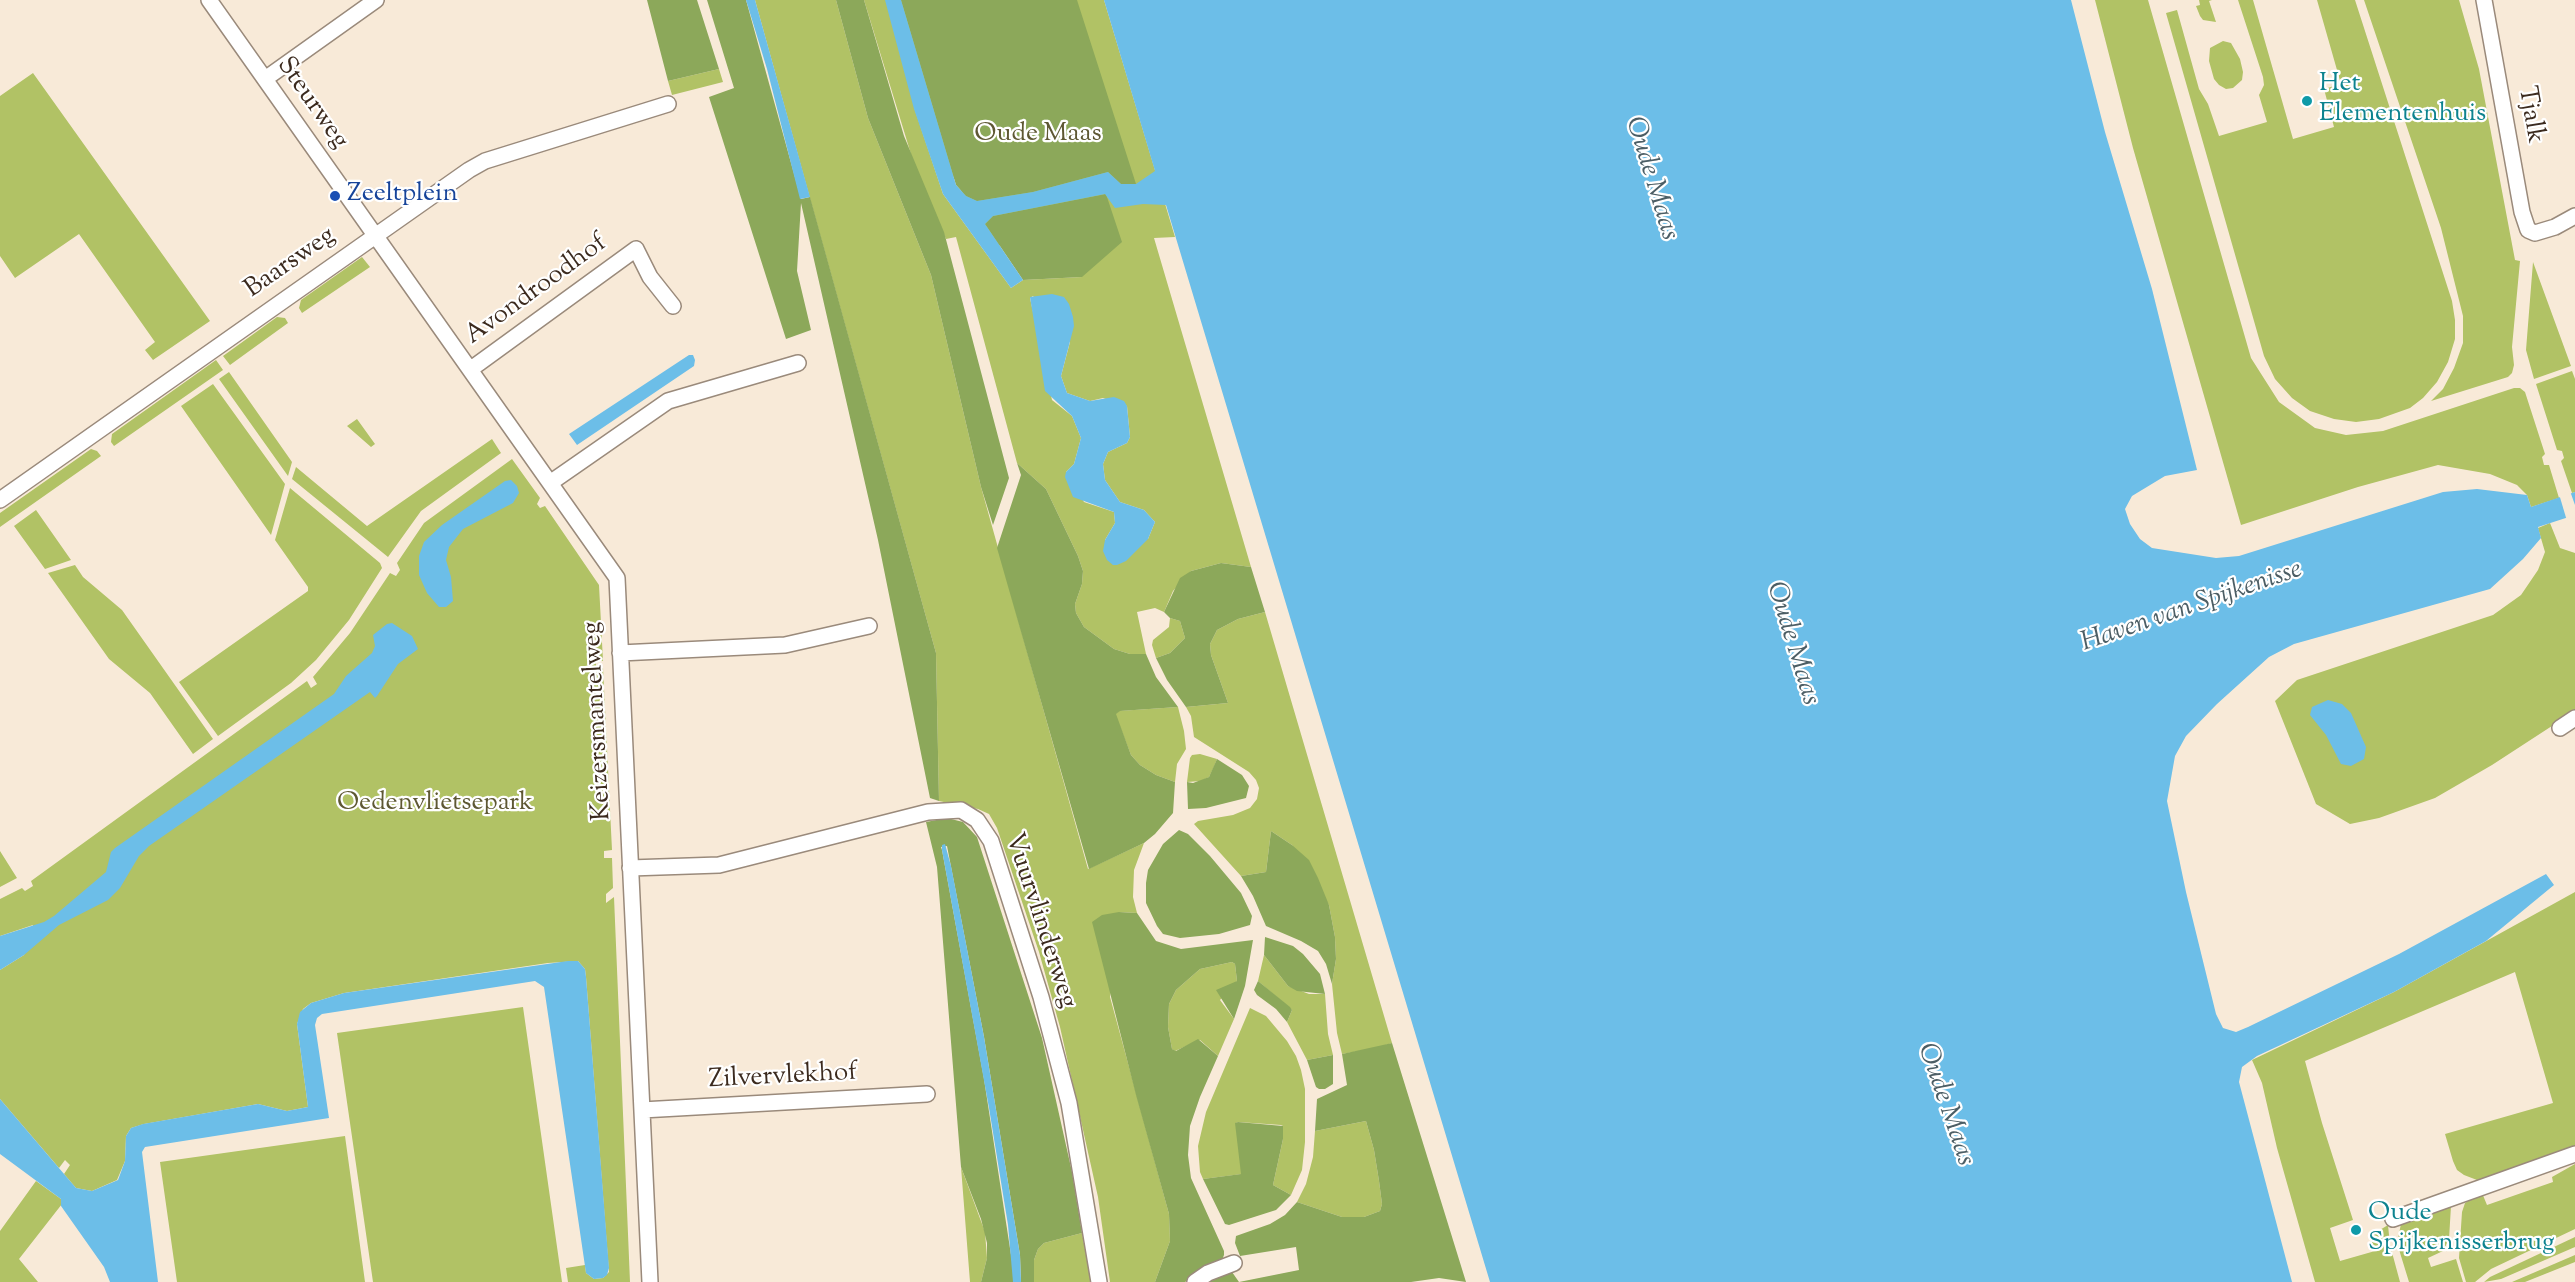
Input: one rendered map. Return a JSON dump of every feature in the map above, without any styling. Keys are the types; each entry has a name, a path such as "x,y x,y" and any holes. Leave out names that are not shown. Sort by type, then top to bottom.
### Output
{"street":[{"name":"Steurweg","path":"209,0 374,236"},
{"path":"265,79 376,0"},
{"name":"Tjalk","path":"2484,0 2522,212 2528,230 2535,233 2555,227 2575,216"},
{"name":"Baarsweg","path":"0,500 374,236 485,161 668,104"},
{"name":"Keizersmantelweg","path":"374,236 385,247 617,578 650,1282"},
{"name":"Avondroodhof","path":"471,369 636,249 650,277 673,306"},
{"path":"550,483 668,401 798,363"},
{"path":"620,653 785,645 869,626"},
{"path":"2560,728 2575,718"},
{"name":"Vuurvlinderweg","path":"630,868 719,865 928,812 961,810 977,820 991,841 1041,997 1069,1102 1099,1282"},
{"name":"Zilvervlekhof","path":"642,1110 927,1094"},
{"path":"2393,1219 2575,1154"},
{"path":"1195,1282 1208,1273 1234,1263"}],"green space":[{"path":"647,0 697,0 719,69 668,81"},
{"path":"707,0 746,0 801,199 810,197 936,653 939,801 930,798 878,540 801,203 797,271 811,330 786,339 709,97 734,88"},
{"path":"755,0 836,0 868,118 931,275 981,487 1088,869 1144,843 1134,870 1133,897 1137,913 1119,912 1110,997 1169,1214 1170,1241 1155,1282 1110,1282 1098,1197 1060,1027 1039,952 997,828 989,814 978,809 939,801 936,653"},
{"path":"836,0 864,0 904,136 944,232 1009,478 993,525 981,487 931,275 868,118"},
{"path":"864,0 1104,0 1175,237 1154,238 1251,567 1221,563 1191,571 1173,591 1164,612 1155,608 1137,612 1146,654 1130,654 1114,649 1084,627 1076,613 1075,604 1082,584 1083,571 1078,556 1046,489 1017,463 956,237 946,239 914,164","holes":["914,107 990,242 1082,277 1023,280 1011,288 943,194","1033,296 1070,342 1061,376 1067,393 1090,401 1103,398 1127,406 1130,437 1127,443 1108,452 1103,464 1105,480 1120,502 1144,510 1155,522 1148,539 1105,540 1115,523 1114,512 1084,502 1066,472 1074,464 1081,438 1072,416 1052,400 1030,298"]},
{"name":"Oude Maas","path":"901,0 1077,0 1136,184 1121,184 1108,172 1033,192 977,201 966,196 956,185"},
{"path":"2095,0 2148,0 2251,358 2279,402 2315,428 2346,435 2383,431 2520,388 2525,392 2545,454 2542,457 2544,465 2549,465 2559,498 2531,507 2527,495 2517,485 2490,474 2438,465 2358,487 2241,525 2133,148"},
{"path":"2199,0 2212,0 2209,1 2216,22 2203,20 2196,6 2200,5"},
{"path":"2238,0 2253,0 2293,139 2334,127 2324,89 2341,84 2317,0 2355,0 2452,301 2455,320 2455,339 2448,362 2437,382 2423,398 2410,408 2379,419 2356,422 2334,419 2310,411 2292,398 2275,379 2264,356 2166,13 2177,10 2199,89 2208,104 2219,136 2267,122 2259,95 2264,85 2263,77"},
{"path":"2364,0 2459,0 2479,69 2515,260 2520,261 2512,347 2514,365 2512,373 2508,377 2431,401 2443,389 2454,368 2463,343 2463,316 2441,228"},
{"path":"2223,41 2231,43 2240,59 2243,72 2242,80 2233,88 2226,89 2214,79 2209,61 2210,48"},
{"path":"719,69 723,82 672,95 668,81"},
{"path":"33,73 210,321 153,360 145,350 155,342 79,234 15,278 0,256 0,96"},
{"path":"1106,194 1122,242 1082,277 1023,280 985,224 993,216"},
{"path":"362,257 370,267 302,313 299,308 301,300"},
{"path":"2533,262 2571,366 2534,379 2526,350"},
{"path":"277,317 285,318 288,323 230,365 223,356"},
{"path":"216,360 223,370 114,446 111,442 112,434"},
{"path":"2572,371 2575,379 2575,492 2572,493 2561,461 2564,458 2562,451 2557,450 2536,384"},
{"path":"229,372 292,462 288,476 219,379"},
{"path":"213,384 285,484 271,535 181,406"},
{"path":"357,419 375,444 371,447 347,426"},
{"path":"492,439 501,453 421,511 388,557 292,479 296,467 367,526"},
{"path":"91,449 97,451 101,456 0,527 0,513"},
{"name":"Oedenvlietsepark","path":"512,459 540,498 537,504 540,508 545,506 599,585 603,661 596,661 596,667 603,668 612,850 604,851 604,858 612,858 613,888 606,894 606,903 614,897 630,1282 568,1282 566,1268 585,1265 586,1273 594,1279 603,1278 609,1272 586,977 585,969 578,961 548,963 344,993 311,1003 303,1009 297,1024 308,1107 287,1111 258,1104 131,1128 126,1136 125,1161 117,1180 92,1191 76,1188 64,1174 70,1165 65,1160 59,1168 0,1099 0,970 24,955 33,925 0,936 0,899 22,888 25,891 33,886 31,881 307,681 311,688 317,684 313,677 350,633 390,573 396,576 400,570 397,563 424,523"},
{"path":"1017,463 1046,489 1078,556 1083,571 1082,584 1075,604 1076,613 1084,627 1114,649 1130,654 1146,654 1156,677 1178,707 1120,711 1116,714 1131,755 1140,765 1156,775 1175,782 1173,813 1144,843 1089,869 997,548 1021,475"},
{"path":"290,488 380,563 382,568 349,620 316,660 291,683 218,736 179,682 308,591 308,587 275,540"},
{"path":"36,510 71,560 45,569 14,526"},
{"path":"2550,523 2560,548 2575,553 2575,711 2492,765 2435,798 2379,818 2350,824 2316,804 2275,701 2297,680 2493,615 2521,595 2538,570 2545,552 2538,528"},
{"path":"1221,563 1251,567 1265,612 1238,619 1217,630 1210,644 1211,655 1228,703 1186,707 1167,680 1156,658 1170,653 1185,638 1180,621 1170,618 1164,612 1180,578 1191,571"},
{"path":"75,565 83,577 122,610 213,739 193,754 150,693 109,659 48,573"},
{"path":"1265,612 1392,1043 1376,1048 1342,1054 1337,1033 1332,984 1336,959 1335,937 1329,905 1292,845 1271,831 1266,872 1241,876 1194,824 1198,821 1233,815 1250,808 1257,799 1259,788 1249,772 1194,737 1191,716 1186,707 1228,703 1211,655 1210,644 1217,630 1238,619"},
{"path":"1170,618 1180,621 1185,638 1170,653 1156,658 1152,645 1153,640 1169,627"},
{"path":"1178,707 1186,749 1177,764 1175,782 1156,775 1140,765 1131,755 1115,714 1119,711"},
{"path":"1200,754 1217,759 1213,769 1209,777 1201,781 1187,782 1190,758 1192,755"},
{"path":"1217,759 1242,775 1249,786 1246,798 1206,808 1188,809 1187,782 1193,783 1209,777"},
{"path":"947,818 963,822 977,837 1042,1038 1072,1172 1082,1233 1044,1243 1038,1249 1034,1260 1034,1282 1021,1282 1020,1255 984,1037 947,846 941,847 984,1079 1013,1268 1013,1282 981,1282 987,1258 987,1243 981,1219 961,1167 937,867 926,822"},
{"path":"1179,830 1188,834 1210,856 1241,893 1252,916 1250,925 1219,934 1180,938 1163,934 1157,926 1146,903 1148,870 1163,844"},
{"path":"1271,831 1309,860 1329,905 1335,937 1336,959 1332,984 1326,964 1318,951 1266,926 1241,876 1266,872"},
{"path":"0,851 17,878 0,887"},
{"path":"2575,892 2575,1148 2477,1180 2457,1170 2453,1161 2445,1134 2553,1103 2515,972 2305,1061 2353,1220 2330,1228 2340,1261 2375,1251 2370,1236 2388,1225 2390,1245 2400,1282 2315,1282 2277,1148 2262,1083 2252,1060 2394,992"},
{"path":"1119,912 1137,913 1156,941 1181,949 1253,940 1245,986 1234,1019 1216,990 1237,981 1235,964 1232,962 1200,969 1176,990 1169,1004 1168,1027 1172,1049 1176,1051 1198,1039 1218,1056 1190,1126 1188,1155 1191,1178 1224,1255 1222,1260 1185,1282 1155,1282 1170,1241 1169,1214 1092,922 1102,915"},
{"path":"1265,937 1293,946 1303,954 1320,974 1325,994 1297,991 1288,986 1264,955"},
{"path":"1264,955 1288,986 1309,994 1325,994 1328,1034 1333,1055 1307,1060 1287,1022 1292,1010 1258,981"},
{"path":"1232,962 1235,964 1237,981 1220,1000 1234,1019 1218,1056 1200,1040 1175,1051 1172,1049 1168,1027 1169,1004 1176,990 1200,969"},
{"path":"1258,981 1290,1007 1292,1010 1287,1022 1276,1009 1257,995 1254,990"},
{"path":"523,1007 562,1282 373,1282 337,1033"},
{"path":"1250,1008 1266,1016 1287,1041 1301,1070 1305,1089 1305,1142 1302,1170 1291,1195 1273,1185 1283,1139 1283,1126 1281,1125 1236,1123 1242,1174 1203,1179 1200,1172 1198,1146 1206,1112"},
{"path":"1392,1043 1466,1282 1439,1278 1411,1282 1239,1282 1299,1270 1296,1247 1240,1256 1235,1243 1236,1236 1270,1224 1285,1215 1297,1202 1342,1217 1364,1217 1380,1211 1382,1204 1379,1181 1366,1121 1315,1131 1317,1099 1347,1085 1342,1054"},
{"path":"1333,1055 1333,1084 1325,1089 1319,1089 1316,1087 1307,1060"},
{"path":"1366,1121 1379,1181 1382,1204 1380,1211 1364,1217 1342,1217 1297,1202 1306,1184 1313,1157 1315,1131"},
{"path":"1235,1123 1283,1126 1283,1139 1273,1185 1291,1195 1276,1210 1229,1225 1225,1224 1203,1179 1241,1174"},
{"path":"345,1136 365,1282 177,1282 160,1162"},
{"path":"2575,1164 2575,1229 2491,1269 2475,1282 2466,1282 2459,1258 2462,1212 2465,1203 2482,1193 2487,1205 2553,1182 2552,1177"},
{"path":"961,1167 985,1232 987,1258 981,1282 970,1282"},
{"path":"36,1181 61,1199 62,1204 19,1259 38,1282 0,1282 0,1231"},
{"path":"2451,1206 2449,1239 2443,1251 2428,1258 2431,1267 2456,1259 2463,1282 2409,1282 2397,1243 2401,1224"},
{"path":"1082,1233 1091,1282 1034,1282 1034,1260 1038,1249 1044,1243"},
{"path":"2575,1237 2575,1247 2501,1279 2484,1282 2490,1277"},
{"path":"2575,1255 2575,1262 2525,1282 2512,1282"},
{"path":"1232,1272 1239,1282 1209,1282"}],"water":[{"path":"746,0 755,0 810,197 800,199 767,69"},
{"name":"Haven van Spijkenisse","path":"885,0 901,0 956,185 966,196 977,201 1033,192 1108,172 1121,184 1136,184 1155,171 1104,0 2071,0 2105,132 2152,289 2197,470 2165,476 2132,496 2125,509 2130,524 2140,539 2152,548 2216,558 2239,556 2443,492 2477,489 2527,495 2531,507 2575,492 2575,515 2538,527 2541,538 2523,559 2490,589 2294,644 2269,657 2217,704 2186,736 2175,756 2167,801 2186,892 2216,1014 2223,1028 2236,1032 2248,1027 2399,954 2546,874 2554,885 2486,941 2394,992 2257,1056 2242,1067 2239,1082 2292,1282 1490,1282 1166,205 1143,204 1115,208 1105,194 993,216 985,224 1023,280 1011,288 943,194 914,109"},
{"path":"1052,294 1064,297 1073,317 1074,326 1061,376 1067,393 1090,401 1114,397 1124,401 1127,406 1130,437 1127,443 1108,452 1103,464 1105,480 1120,502 1144,510 1155,522 1148,539 1126,561 1117,565 1107,560 1103,551 1105,540 1115,523 1114,512 1073,497 1065,477 1066,472 1074,464 1081,438 1072,416 1045,391 1030,297"},
{"path":"689,355 693,355 694,366 577,445 569,434"},
{"path":"511,480 517,486 519,493 513,503 463,529 449,547 446,560 451,577 453,601 446,607 439,607 427,593 419,575 419,556 424,542 442,525 505,481"},
{"path":"392,623 412,636 418,649 398,664 375,698 370,692 149,846 139,856 120,888 108,900 59,925 24,955 0,970 0,936 44,922 54,916 106,872 111,852 115,848 334,694 346,676 372,653 375,646 373,635 387,624"},
{"path":"2328,700 2342,704 2351,713 2366,747 2364,759 2351,766 2341,764 2326,735 2310,715 2312,707"},
{"path":"945,844 984,1037 1020,1255 1021,1282 1013,1282 1008,1225 989,1108 942,850 942,845"},
{"path":"578,961 585,969 586,977 609,1268 607,1275 603,1278 594,1279 586,1273 544,987 535,981 322,1014 317,1018 315,1025 329,1118 145,1147 142,1152 158,1282 110,1282 104,1267 61,1206 61,1199 0,1154 0,1099 76,1188 92,1191 118,1180 125,1161 126,1136 131,1128 258,1104 287,1111 308,1107 297,1024 300,1012 311,1003 344,993"}],"pier":[{"path":"2570,491 2575,505 2575,518 2567,521 2559,494"}],"place":[{"name":"Het Elementenhuis","path":"2307,101"},
{"name":"Zeeltplein","path":"335,196"},
{"name":"Oude Spijkenisserbrug","path":"2356,1230"}]}
